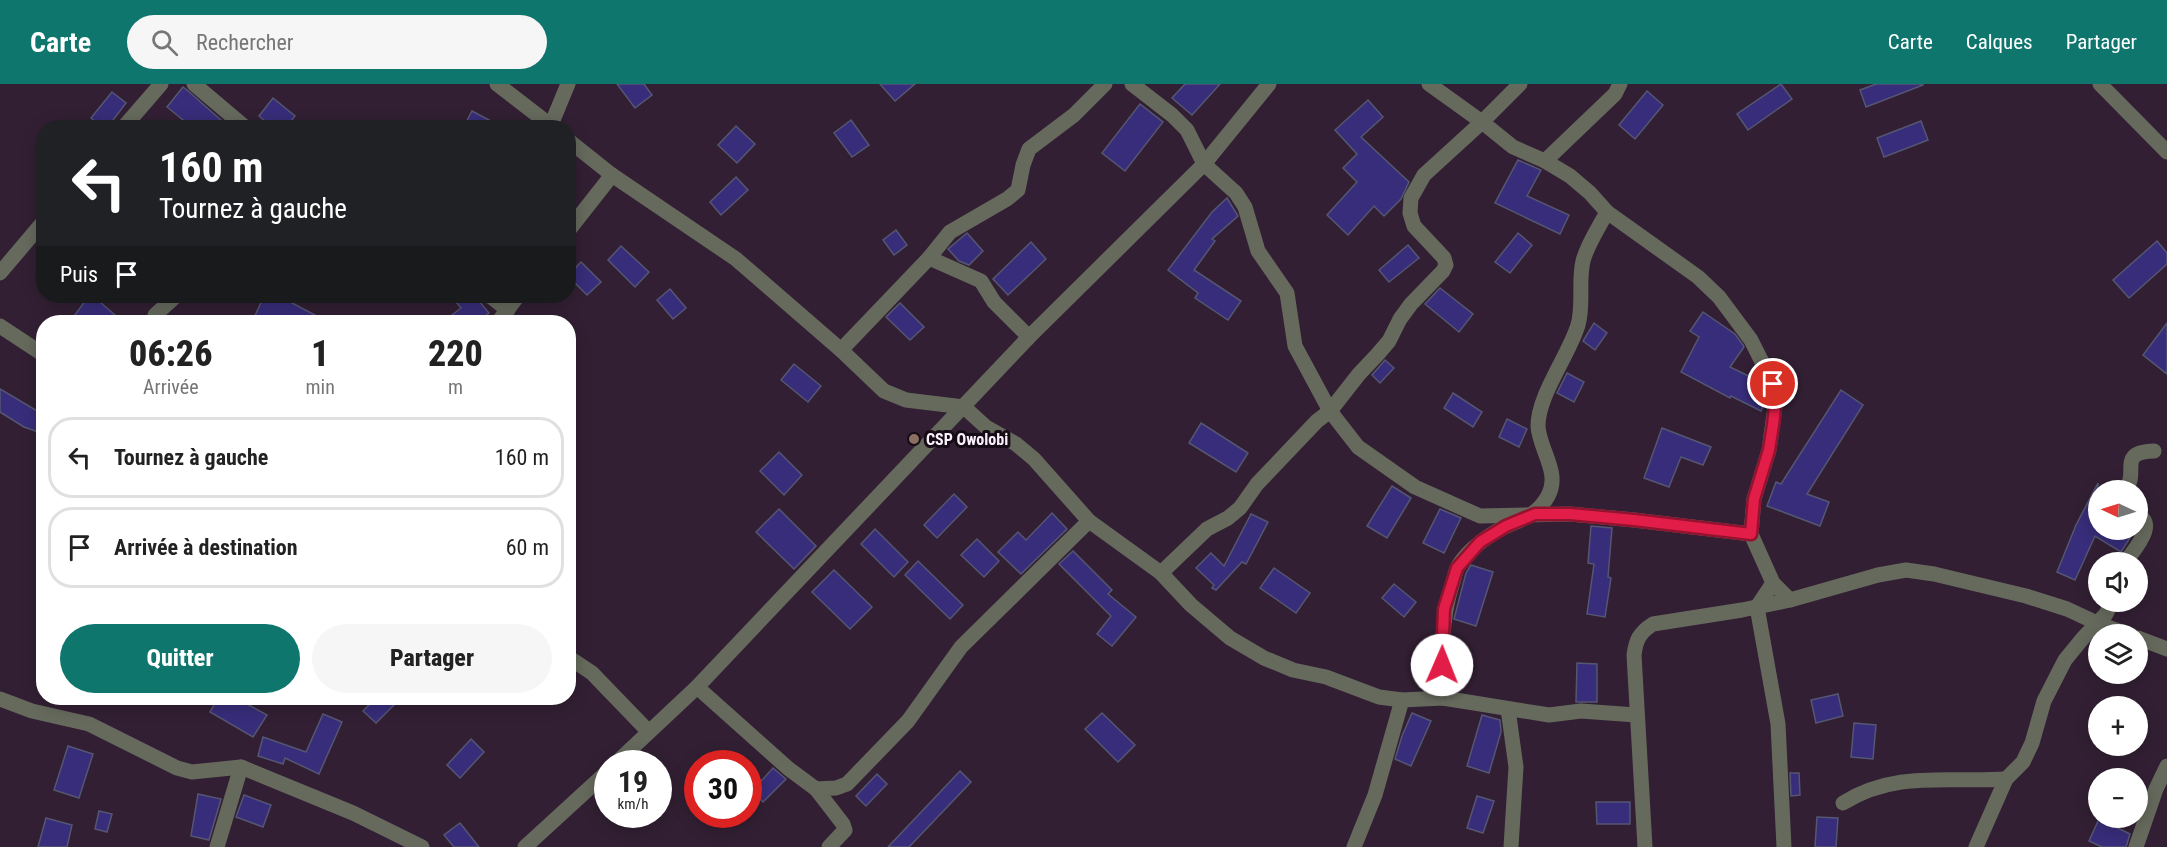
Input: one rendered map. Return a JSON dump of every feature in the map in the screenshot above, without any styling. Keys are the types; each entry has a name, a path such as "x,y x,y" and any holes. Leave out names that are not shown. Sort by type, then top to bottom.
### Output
{"street":[{"path":"194,84 237,120"},
{"path":"497,84 544,120"},
{"path":"554,120 568,84"},
{"path":"841,350 929,258 950,232 1007,200 1018,190 1029,149 1074,115 1105,84"},
{"path":"1132,84 1172,115 1187,130 1204,164 1236,193 1245,207 1258,251 1287,293 1295,346 1330,411 1358,447 1415,487 1480,516 1535,514 1634,520 1751,534"},
{"path":"629,750 698,687 1029,337 1204,164 1269,84"},
{"path":"1430,84 1513,147 1545,161 1570,176 1607,212 1698,277 1719,297 1751,340 1773,384 1775,407 1769,450 1754,499 1751,534 1773,583 1790,600"},
{"path":"1161,573 1207,529 1228,518 1240,508 1257,484 1317,421 1330,411 1389,341 1411,304 1443,271 1446,265 1444,258 1414,226 1410,213 1411,198 1425,175 1520,84"},
{"path":"1545,161 1615,94 1620,84"},
{"path":"2100,84 2167,152"},
{"path":"128,120 151,87"},
{"path":"576,146 612,175 735,259 841,350 884,391 906,400 964,407 986,427 1016,444 1034,459 1089,521 1161,573 1191,605 1230,638 1264,658 1293,670 1326,677 1379,697 1402,700 1443,698 1549,715 1581,711 1636,715"},
{"path":"576,221 612,175"},
{"path":"1443,698 1444,609 1457,568 1480,542 1506,526 1535,514 1549,495 1552,474 1540,440 1538,425 1540,410 1578,325 1582,304 1580,285 1583,260 1607,212"},
{"path":"0,273 36,230"},
{"path":"929,258 981,281 994,302 1029,337"},
{"path":"155,315 168,303"},
{"path":"499,303 508,310"},
{"path":"504,315 514,303"},
{"path":"0,326 36,350"},
{"path":"2130,480 2132,458 2140,452 2154,451"},
{"path":"816,789 836,788 847,784 908,721 961,647 1089,521"},
{"path":"1645,847 1634,655 1636,640 1643,630 1653,624 1790,600 1878,575 1906,570 1934,574 2026,596 2067,609 2097,624 2107,612"},
{"path":"1773,583 1757,607 1778,724 1784,847"},
{"path":"1976,847 2006,779 2023,762 2032,743 2044,701 2065,660 2088,634"},
{"path":"2148,642 2167,649"},
{"path":"576,662 592,673 648,731"},
{"path":"698,687 789,769 816,789 845,830 829,847"},
{"path":"0,699 32,711 89,724 177,768 201,771 241,767 353,813 422,847"},
{"path":"1354,847 1375,795 1402,700"},
{"path":"1508,709 1516,767 1511,847"},
{"path":"2136,847 2156,789 2167,766"},
{"path":"217,847 241,767"},
{"path":"1843,803 1861,792 1901,781 1937,778 2006,779"},
{"path":"525,847 594,784"}],"building":[{"path":"617,84 644,84 652,95 635,108"},
{"path":"880,84 915,84 895,101"},
{"path":"1185,84 1220,84 1192,115 1172,98"},
{"path":"1781,84 1792,99 1748,130 1737,114"},
{"path":"1876,84 1923,85 1866,107 1860,90"},
{"path":"183,87 221,120 183,120 167,107"},
{"path":"1647,91 1663,105 1635,139 1619,125"},
{"path":"112,92 126,103 113,120 91,118"},
{"path":"273,98 295,116 292,120 264,120 259,116"},
{"path":"1368,100 1383,117 1361,137 1409,182 1401,199 1384,216 1374,206 1348,235 1327,215 1357,182 1343,168 1357,154 1335,130"},
{"path":"1140,104 1163,122 1125,171 1102,153"},
{"path":"472,111 489,120 467,120"},
{"path":"851,120 869,145 852,157 834,133"},
{"path":"1921,121 1928,140 1884,157 1877,138"},
{"path":"736,126 755,144 737,163 718,145"},
{"path":"1518,160 1541,170 1527,196 1569,215 1560,234 1495,203"},
{"path":"736,177 748,190 721,215 710,202"},
{"path":"1227,198 1238,216 1212,239 1215,241 1194,270 1241,301 1228,320 1195,298 1198,293 1168,270 1212,212"},
{"path":"896,230 907,245 894,255 883,240"},
{"path":"967,233 983,251 969,265 959,261 948,249"},
{"path":"1518,233 1532,245 1510,273 1495,262"},
{"path":"2157,241 2167,253 2167,264 2129,298 2113,280"},
{"path":"1031,242 1046,259 1008,295 993,279"},
{"path":"1408,245 1419,258 1389,282 1379,270"},
{"path":"621,246 649,272 635,287 608,260"},
{"path":"581,262 601,282 587,295 576,284 576,267"},
{"path":"1440,288 1473,314 1459,332 1425,304"},
{"path":"670,289 686,308 673,319 657,300"},
{"path":"84,303 101,303 115,315 75,315"},
{"path":"261,303 292,303 315,315 255,315"},
{"path":"457,303 481,303 489,313 486,315 452,315 461,308"},
{"path":"900,303 924,327 910,340 886,317"},
{"path":"1703,312 1735,334 1743,345 1744,347 1730,367 1761,382 1765,403 1761,411 1731,396 1730,398 1681,372 1699,337 1690,331"},
{"path":"1594,323 1607,333 1595,350 1583,341"},
{"path":"2167,323 2167,374 2143,355"},
{"path":"1385,360 1394,368 1380,383 1372,375"},
{"path":"794,364 821,386 808,402 781,380"},
{"path":"1567,373 1584,382 1574,402 1557,393"},
{"path":"0,389 36,410 36,431 24,427 0,412"},
{"path":"1841,390 1863,405 1807,494 1829,502 1820,526 1767,506 1776,482 1781,484"},
{"path":"1453,393 1482,412 1473,427 1444,408"},
{"path":"1507,419 1527,429 1519,447 1499,437"},
{"path":"1201,423 1248,453 1236,472 1189,443"},
{"path":"1662,428 1711,447 1703,465 1681,457 1669,487 1644,478"},
{"path":"779,452 802,475 784,495 760,471"},
{"path":"1392,486 1411,498 1387,538 1367,526"},
{"path":"954,494 967,507 937,538 924,525"},
{"path":"2088,502 2088,540 2093,540 2075,580 2057,572"},
{"path":"779,509 816,546 794,569 756,532"},
{"path":"1440,509 1461,518 1444,553 1423,543"},
{"path":"1052,513 1067,529 1021,574 998,552 1018,532 1026,540"},
{"path":"1251,514 1268,522 1246,564 1242,562 1216,590 1212,588 1214,585 1196,568 1211,553 1224,566"},
{"path":"1591,526 1612,528 1608,577 1611,578 1605,617 1587,614 1594,564 1588,563"},
{"path":"875,529 908,562 894,577 861,544"},
{"path":"977,539 999,561 984,577 961,555"},
{"path":"2102,540 2129,540 2121,552"},
{"path":"1073,551 1112,590 1108,594 1136,617 1112,646 1097,634 1111,616 1059,564"},
{"path":"918,561 963,605 950,619 905,575"},
{"path":"1471,565 1493,572 1476,626 1454,619 1466,573"},
{"path":"1274,568 1310,593 1296,613 1260,588"},
{"path":"834,570 872,607 850,629 812,592"},
{"path":"1394,584 1416,602 1404,617 1382,598"},
{"path":"1577,663 1597,664 1597,702 1576,702"},
{"path":"1838,694 1843,716 1816,723 1811,700"},
{"path":"214,705 249,705 267,715 253,737 210,712"},
{"path":"369,705 394,705 376,723 363,711"},
{"path":"1102,713 1135,745 1118,762 1085,729"},
{"path":"1412,713 1431,721 1411,766 1395,759"},
{"path":"323,714 342,722 319,774 285,758 283,764 258,756 263,737 306,752"},
{"path":"1482,715 1500,720 1501,732 1489,773 1467,766"},
{"path":"1854,723 1876,725 1873,759 1851,757"},
{"path":"471,739 484,752 460,778 447,765"},
{"path":"68,746 93,754 79,798 54,790"},
{"path":"773,768 786,779 763,802 762,780"},
{"path":"960,771 971,782 909,847 888,847"},
{"path":"1790,773 1799,773 1800,795 1791,796"},
{"path":"877,774 887,784 866,806 856,796"},
{"path":"198,794 221,799 209,840 191,836"},
{"path":"244,795 271,805 263,827 236,817"},
{"path":"1477,796 1494,801 1483,833 1467,828"},
{"path":"1596,802 1630,802 1630,824 1597,824"},
{"path":"99,811 112,814 107,832 95,829"},
{"path":"1817,817 1838,818 1836,847 1815,847"},
{"path":"46,818 72,825 67,847 38,847"},
{"path":"460,823 479,847 454,847 444,835"},
{"path":"2095,828 2118,828 2130,834 2126,847 2102,847 2089,841"}],"place":[{"name":"CSP Owolobi","path":"914,439"}],"route":[{"path":"1442,665 1444,609 1457,568 1480,542 1506,526 1535,514 1570,514 1751,534 1754,499 1762,478 1773,425 1775,407 1773,384"}]}
